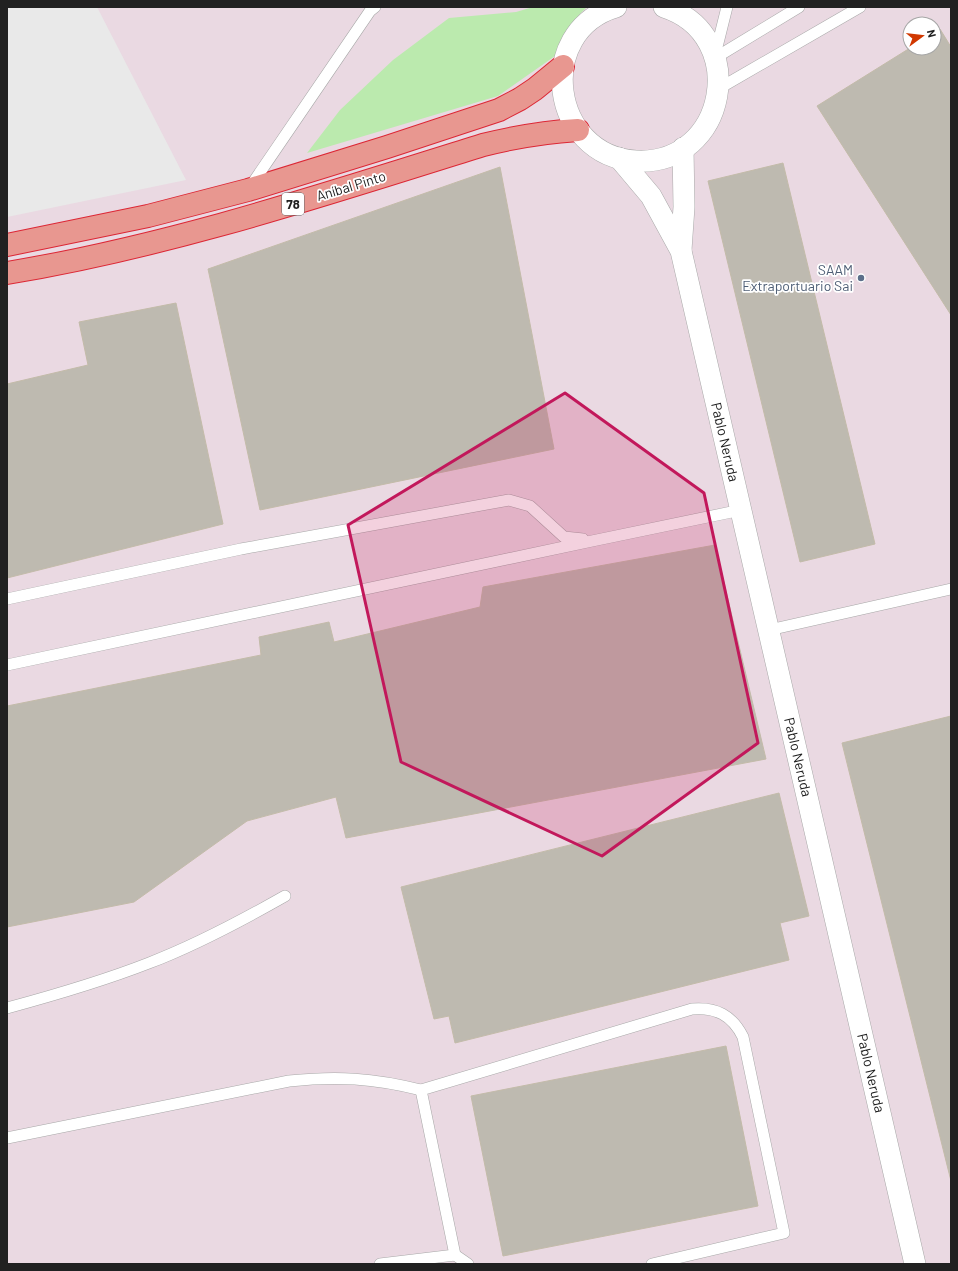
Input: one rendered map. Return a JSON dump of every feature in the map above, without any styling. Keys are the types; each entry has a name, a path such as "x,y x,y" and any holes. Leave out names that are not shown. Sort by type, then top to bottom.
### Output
{"highway":[{"name":"Aníbal Pinto","path":"7,245 148,216 248,190 402,142 499,110 535,89 563,66"},
{"name":"Aníbal Pinto","path":"7,273 79,260 191,234 517,136 548,131 578,130"}],"street":[{"path":"616,7 597,16 575,37 563,66 561,82 563,99 569,115 578,130 590,142 604,152 619,158 636,160 653,160 669,155 683,148 697,137 708,122 715,106 718,89 718,74 715,58 708,42 699,29 686,18 664,7"},
{"name":"Pablo Neruda","path":"681,251 684,206 683,148"},
{"name":"Pablo Neruda","path":"619,158 652,196 681,251 915,1264"}],"lane":[{"path":"248,190 370,11 375,7"},
{"path":"715,58 727,7"},
{"path":"715,58 799,7"},
{"path":"718,89 860,7"},
{"path":"7,599 241,549 509,500 530,506 564,537 592,540"},
{"path":"7,665 592,540 741,510"},
{"path":"769,630 951,588"},
{"path":"7,1008 102,980 150,963 241,921 285,896"},
{"path":"7,1138 289,1081 315,1078 370,1079 421,1090 692,1009 704,1008 725,1015 743,1037 784,1233 652,1264"},
{"path":"421,1090 455,1254 468,1264"},
{"path":"380,1264 455,1254"}],"highlighted area":[{"path":"565,393 704,493 758,743 602,856 401,762 348,525"}],"shaded area":[{"path":"7,7 951,7 951,1264 7,1264"},
{"path":"7,7 97,7 186,180 7,217"}],"green space":[{"path":"533,7 587,7 579,15 555,56 498,96 307,153 340,110 393,60 449,18 516,12"}],"building":[{"path":"942,32 951,47 951,315 817,106 902,53 902,56 942,56"},
{"path":"783,163 875,544 800,562 708,181"},
{"path":"500,167 554,449 260,510 208,269"},
{"path":"176,303 223,524 7,578 7,384 88,365 79,322"},
{"path":"715,545 766,759 346,838 336,797 247,821 134,902 7,927 7,706 261,655 259,637 329,622 334,642 480,607 483,587"},
{"path":"951,716 951,1181 842,743"},
{"path":"779,793 809,916 780,923 789,960 455,1043 449,1016 434,1019 401,887"},
{"path":"726,1046 758,1206 503,1256 471,1096"}],"place":[{"name":"SAAM Extraportuario Sai","path":"861,278"}]}
